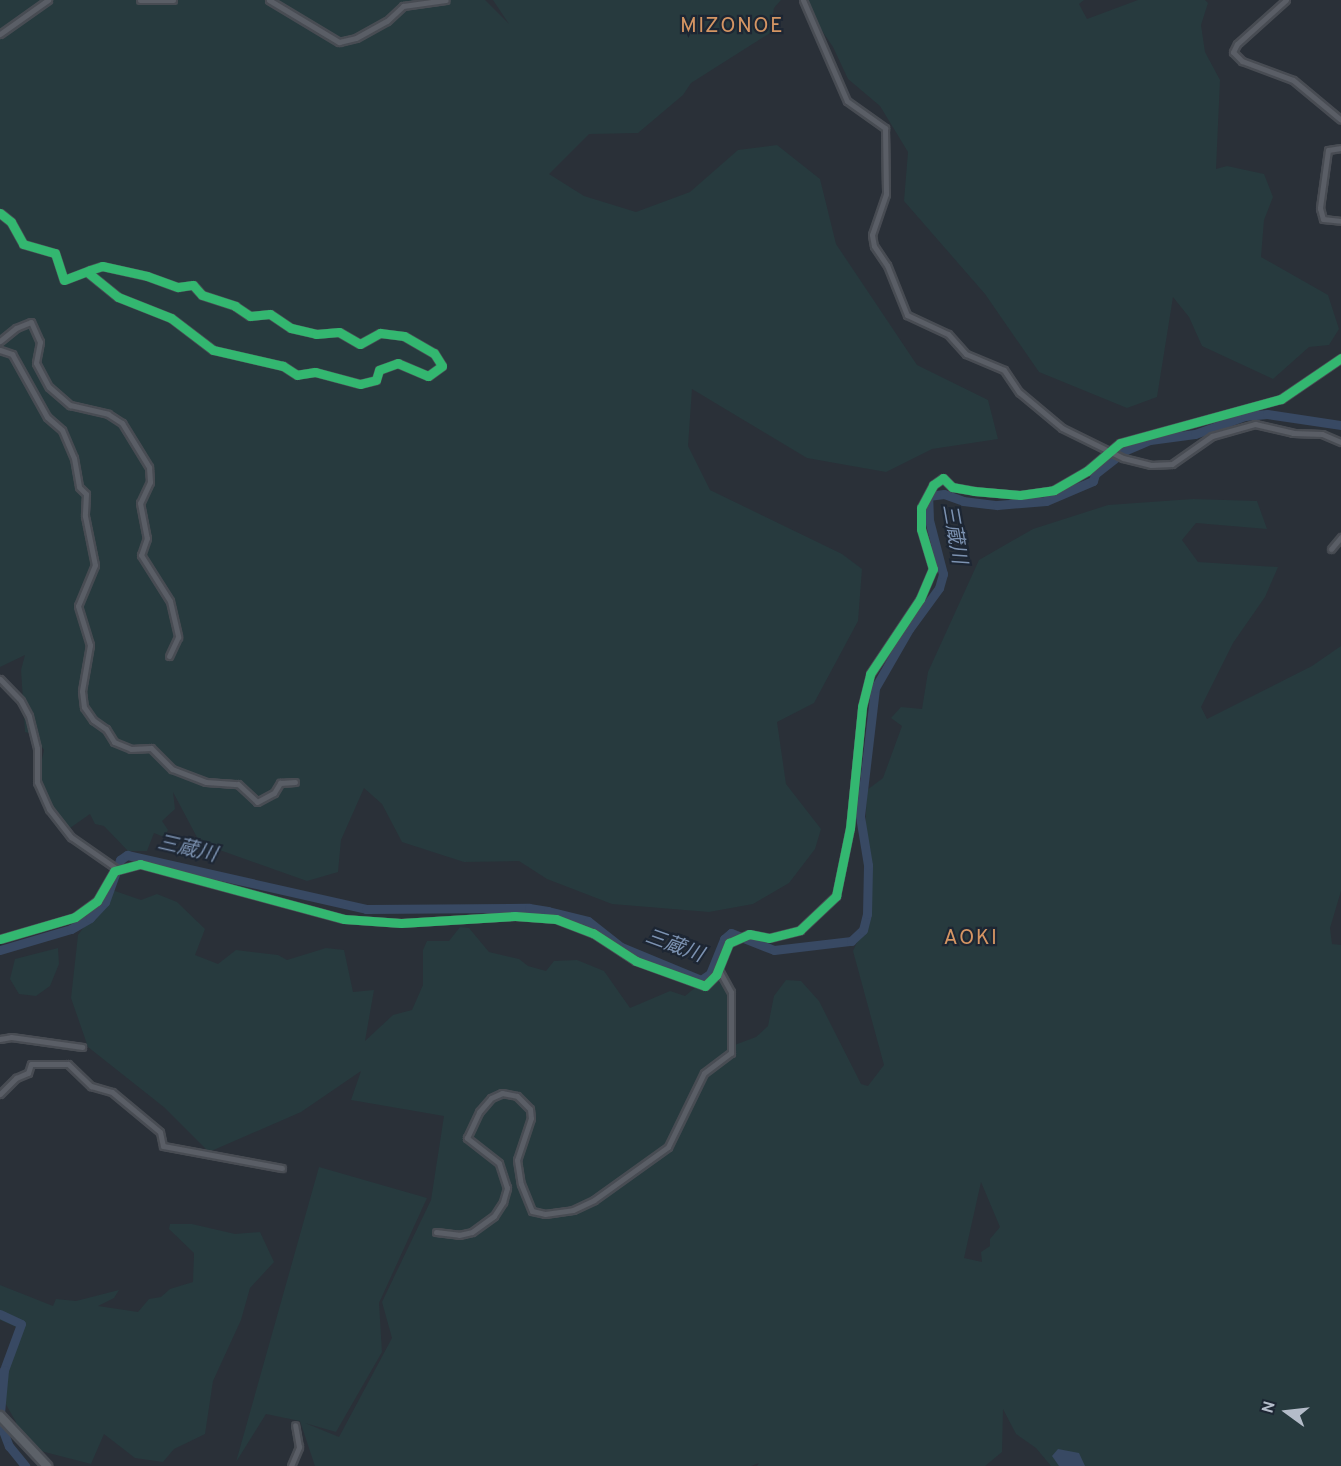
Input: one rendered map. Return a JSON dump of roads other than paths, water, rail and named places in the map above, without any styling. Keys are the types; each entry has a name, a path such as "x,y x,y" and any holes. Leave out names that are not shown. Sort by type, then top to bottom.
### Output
{"main road":[{"path":"1,1418 47,1466"}],"street":[{"path":"0,34 48,0"},
{"path":"140,0 173,0"},
{"path":"269,0 339,42 356,38 387,21 403,6 446,0"},
{"path":"803,0 847,101 885,128 886,194 872,235 902,310 948,334 966,354 1004,370 1019,392 1062,428 1123,458 1151,465 1172,464 1212,436 1255,424 1293,433 1322,434 1341,442"},
{"path":"1286,0 1237,44 1233,52 1242,61 1293,80 1340,118"},
{"path":"1341,148 1328,150 1320,208 1323,219 1341,221"},
{"path":"0,213 11,222 23,244 55,253 64,280 102,266 147,276 178,287 193,285 202,295 235,306 250,316 270,314 291,328 316,334 339,332 360,344 380,333 404,336 434,353 442,366 428,376 398,363 379,370 376,380 360,384 315,372 297,375 283,366 213,350 171,318 118,297 87,272"},
{"path":"0,341 16,328 31,322 40,342 36,363 49,387 70,405 108,414 122,423 149,467 150,482 140,503 147,538 141,555 170,601 178,637 169,656"},
{"path":"0,350 12,354 47,417 62,430 74,458 78,487 86,494 85,516 95,565 78,606 90,645 82,691 84,707 93,720 106,729 114,742 131,749 151,748 172,769 206,782 238,784 257,802 274,793 280,783 295,782"},
{"path":"0,679 21,701 28,716 37,748 37,782 49,809 71,837 119,868 140,864 344,919 401,923 515,916 556,919 593,933 636,961 705,986 718,969 729,943 749,934 769,938 800,930 836,896 850,828 861,707 870,674 921,599 933,569 921,529 921,508 927,490 943,478 952,487 974,491 1020,495 1054,490 1087,471 1110,451 1138,435 1281,399 1341,358"},
{"path":"1331,549 1341,537"},
{"path":"0,939 75,917 98,901 119,868"},
{"path":"436,1232 459,1235 472,1232 494,1216 503,1202 507,1188 500,1163 467,1138 479,1112 491,1098 501,1093 525,1100 530,1109 531,1118 517,1160 521,1184 532,1211 545,1214 573,1210 594,1200 668,1147 704,1073 731,1053 731,992 718,969"},
{"path":"0,1039 82,1047"},
{"path":"0,1094 16,1078 28,1073 31,1064 68,1064 91,1086 112,1092 160,1132 163,1146 282,1168"},
{"path":"291,1466 299,1447 295,1425"}],"water":[{"path":"1058,1449 1079,1453 1085,1466 1059,1466 1052,1456"}],"waterway":[{"name":"三蔵川","path":"0,950 71,929 90,918 105,902 120,860 127,855 366,909 529,908 548,911 588,921 621,947 701,980 710,974 724,939 731,933 774,950 851,941 863,930 867,914 868,865 860,816 875,688 909,629 939,588 943,574 929,520 928,496 944,494 963,501 997,505 1046,501 1093,481 1095,474 1126,450 1150,440 1195,434 1245,416 1267,414 1341,425"},
{"path":"0,1314 21,1324 4,1370 0,1413"},
{"path":"0,1423 9,1446 25,1466"}],"district":[{"name":"MIZONOE","path":"732,27"},
{"name":"AOKI","path":"971,939"}]}
